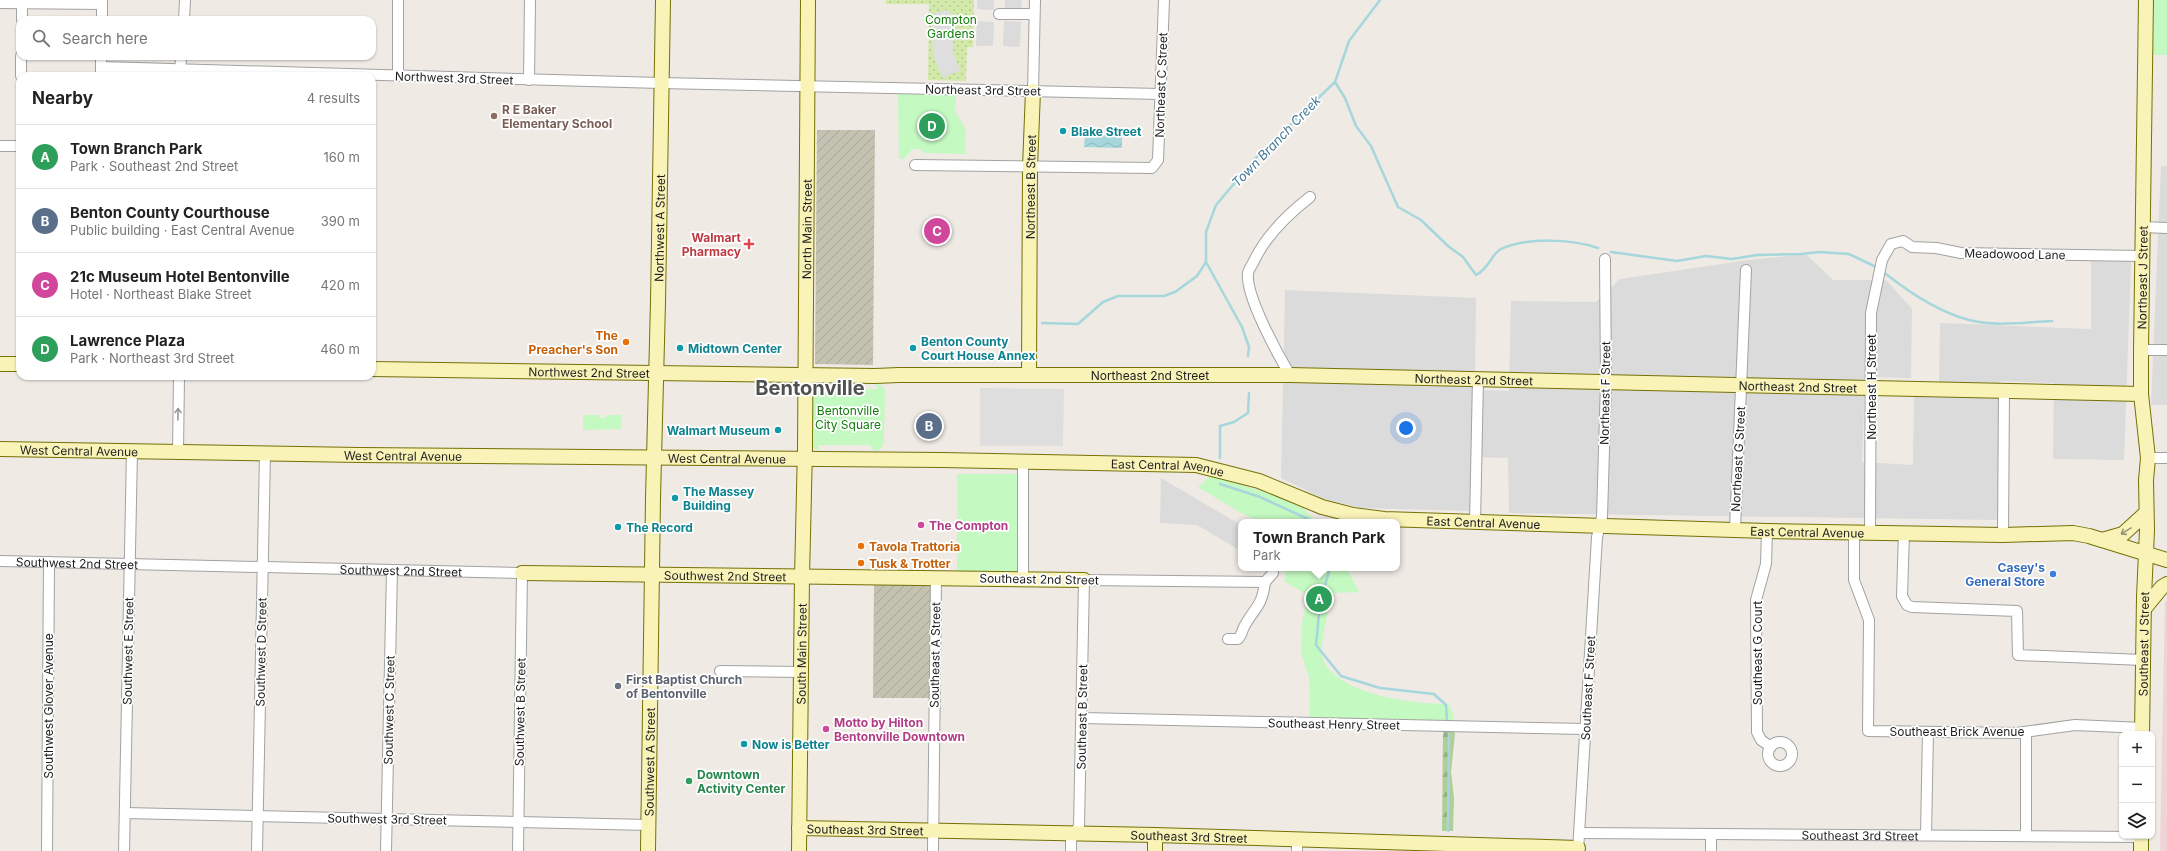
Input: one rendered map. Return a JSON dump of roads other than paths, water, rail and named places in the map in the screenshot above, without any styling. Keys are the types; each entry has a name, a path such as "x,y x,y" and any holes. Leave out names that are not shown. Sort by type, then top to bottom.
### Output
{"street":[{"path":"184,16 185,0"},
{"path":"398,0 398,76"},
{"path":"529,80 530,0"},
{"name":"Northwest A Street","path":"654,457 663,0"},
{"name":"North Main Street","path":"805,458 806,86 808,0"},
{"name":"Northeast B Street","path":"1029,374 1030,166 1035,0"},
{"name":"Northeast C Street","path":"1030,166 1152,168 1158,160 1164,0"},
{"name":"Northeast J Street","path":"2146,0 2141,350 2141,394 2148,458 2145,514 2146,554"},
{"path":"0,3 102,2 102,16"},
{"path":"22,3 22,16"},
{"path":"999,14 1034,14"},
{"path":"21,60 21,72"},
{"path":"101,60 101,71"},
{"path":"181,60 181,72"},
{"name":"Northwest 3rd Street","path":"101,71 141,72"},
{"name":"Northwest 3rd Street","path":"376,76 806,86"},
{"name":"Northeast 3rd Street","path":"806,86 1160,94"},
{"path":"0,146 16,145"},
{"path":"915,165 1030,166"},
{"path":"1290,375 1270,342 1250,287 1248,273 1260,248 1282,221 1310,197"},
{"path":"2143,227 2167,228"},
{"name":"Meadowood Lane","path":"1891,244 1903,241 1912,247 1936,248 1961,253 2142,256"},
{"name":"Northeast H Street","path":"1870,532 1871,313 1882,260 1891,244"},
{"name":"Northeast F Street","path":"1600,526 1602,517 1606,381 1605,259"},
{"name":"Northeast G Street","path":"1735,529 1746,270"},
{"path":"2141,350 2167,350"},
{"path":"0,364 16,364"},
{"name":"Northwest 2nd Street","path":"376,369 806,375"},
{"name":"Northeast 2nd Street","path":"806,375 1290,375 2141,394"},
{"path":"1475,523 1478,378"},
{"path":"178,452 179,380"},
{"path":"2003,535 2004,391"},
{"name":"West Central Avenue","path":"0,450 265,454 805,458"},
{"name":"Southwest E Street","path":"124,851 132,452"},
{"name":"Southwest D Street","path":"257,851 265,454"},
{"name":"Southwest A Street","path":"648,851 654,457"},
{"name":"East Central Avenue","path":"805,458 1196,465 1259,481 1322,507 1352,515 1392,519"},
{"name":"South Main Street","path":"799,851 805,458"},
{"path":"2148,458 2167,458"},
{"path":"1023,461 1023,579"},
{"path":"2102,540 2129,530 2145,514"},
{"name":"East Central Avenue","path":"1400,520 1475,523 2003,535 2073,533 2102,540 2167,560"},
{"name":"Southeast F Street","path":"1578,850 1597,540 1600,526"},
{"name":"Southeast G Court","path":"1767,530 1766,564 1756,600 1757,732 1761,740 1771,747"},
{"name":"Southeast Brick Avenue","path":"1854,532 1854,580 1869,620 1868,731 2026,732 2075,725 2143,731"},
{"path":"1904,533 1902,596 1907,605 1912,607 2017,611 2018,655 2143,660"},
{"name":"Southeast J Street","path":"2143,731 2143,660 2146,554"},
{"name":"Southwest 2nd Street","path":"0,561 522,573 802,576"},
{"name":"Southwest Glover Avenue","path":"47,851 49,562"},
{"name":"Southwest C Street","path":"386,851 392,570"},
{"name":"Southwest B Street","path":"518,851 522,573"},
{"path":"1228,639 1238,639 1242,636 1243,627 1263,599 1265,582 1273,573"},
{"name":"Southeast 2nd Street","path":"802,576 1265,582"},
{"name":"Southeast A Street","path":"933,851 936,578"},
{"name":"Southeast B Street","path":"1071,851 1071,840 1079,826 1084,580"},
{"path":"2144,609 2162,587 2167,584"},
{"path":"720,671 801,672"},
{"name":"Southeast Henry Street","path":"1082,718 1585,730"},
{"path":"1926,836 1928,732"},
{"path":"2026,732 2026,836"},
{"name":"Southwest 3rd Street","path":"125,813 649,826"},
{"name":"Southeast 3rd Street","path":"799,828 1156,835 1297,845 1578,850"},
{"name":"Southeast 3rd Street","path":"1580,833 2026,836 2141,841"},
{"path":"1711,834 1711,851"},
{"path":"1155,851 1156,835"}],"water":[{"path":"1085,135 1122,136 1122,148 1084,147"}],"waterway":[{"name":"Town Branch Creek","path":"1248,356 1249,347 1242,327 1206,262 1206,232 1216,205 1255,159 1335,82 1349,41 1380,0"},
{"path":"1335,82 1345,98 1356,126 1371,146 1398,207 1421,220 1448,246 1463,257 1476,275 1484,269 1498,251 1512,245 1536,241 1563,241 1598,248"},
{"path":"1611,252 1677,261 1706,256 1732,259 1757,255 1820,252 1849,254 1874,266"},
{"path":"1042,323 1078,324 1103,302 1118,296 1164,296 1175,292 1197,276 1206,262"},
{"path":"1886,274 1925,301 1958,317 1979,322 2000,324 2052,321"},
{"name":"Town Branch Creek","path":"1220,458 1220,426 1234,422 1248,413 1249,393"},
{"name":"Town Branch Creek","path":"1220,484 1260,497 1308,519"},
{"name":"Town Branch Creek","path":"1329,571 1320,603 1316,645 1341,676 1380,688 1434,694 1446,705 1447,721"},
{"name":"Town Branch Creek","path":"1448,831 1449,734"}],"place":[{"name":"R E Baker Elementary School","path":"494,116"},
{"name":"Lawrence Plaza","path":"932,126"},
{"name":"Blake Street","path":"1063,131"},
{"name":"21c Museum Hotel Bentonville","path":"937,231"},
{"name":"Walmart Pharmacy","path":"749,244"},
{"name":"The Preacher's Son","path":"626,342"},
{"name":"Midtown Center","path":"680,348"},
{"name":"Benton County Court House Annex","path":"913,348"},
{"name":"Benton County Courthouse","path":"929,426"},
{"name":"Walmart Museum","path":"778,430"},
{"name":"The Massey Building","path":"675,498"},
{"name":"The Compton","path":"921,525"},
{"name":"The Record","path":"618,527"},
{"name":"Tavola Trattoria","path":"861,546"},
{"name":"Tusk & Trotter","path":"861,563"},
{"name":"Casey's General Store","path":"2053,574"},
{"name":"Town Branch Park","path":"1319,599"},
{"name":"First Baptist Church of Bentonville","path":"618,686"},
{"name":"Motto by Hilton Bentonville Downtown","path":"826,729"},
{"name":"Now is Better","path":"744,744"},
{"name":"Downtown Activity Center","path":"689,781"}],"district":[{"name":"Bentonville","path":"810,388"}],"park label":[{"name":"Compton Gardens","path":"951,26"},
{"name":"Bentonville City Square","path":"848,417"}]}
